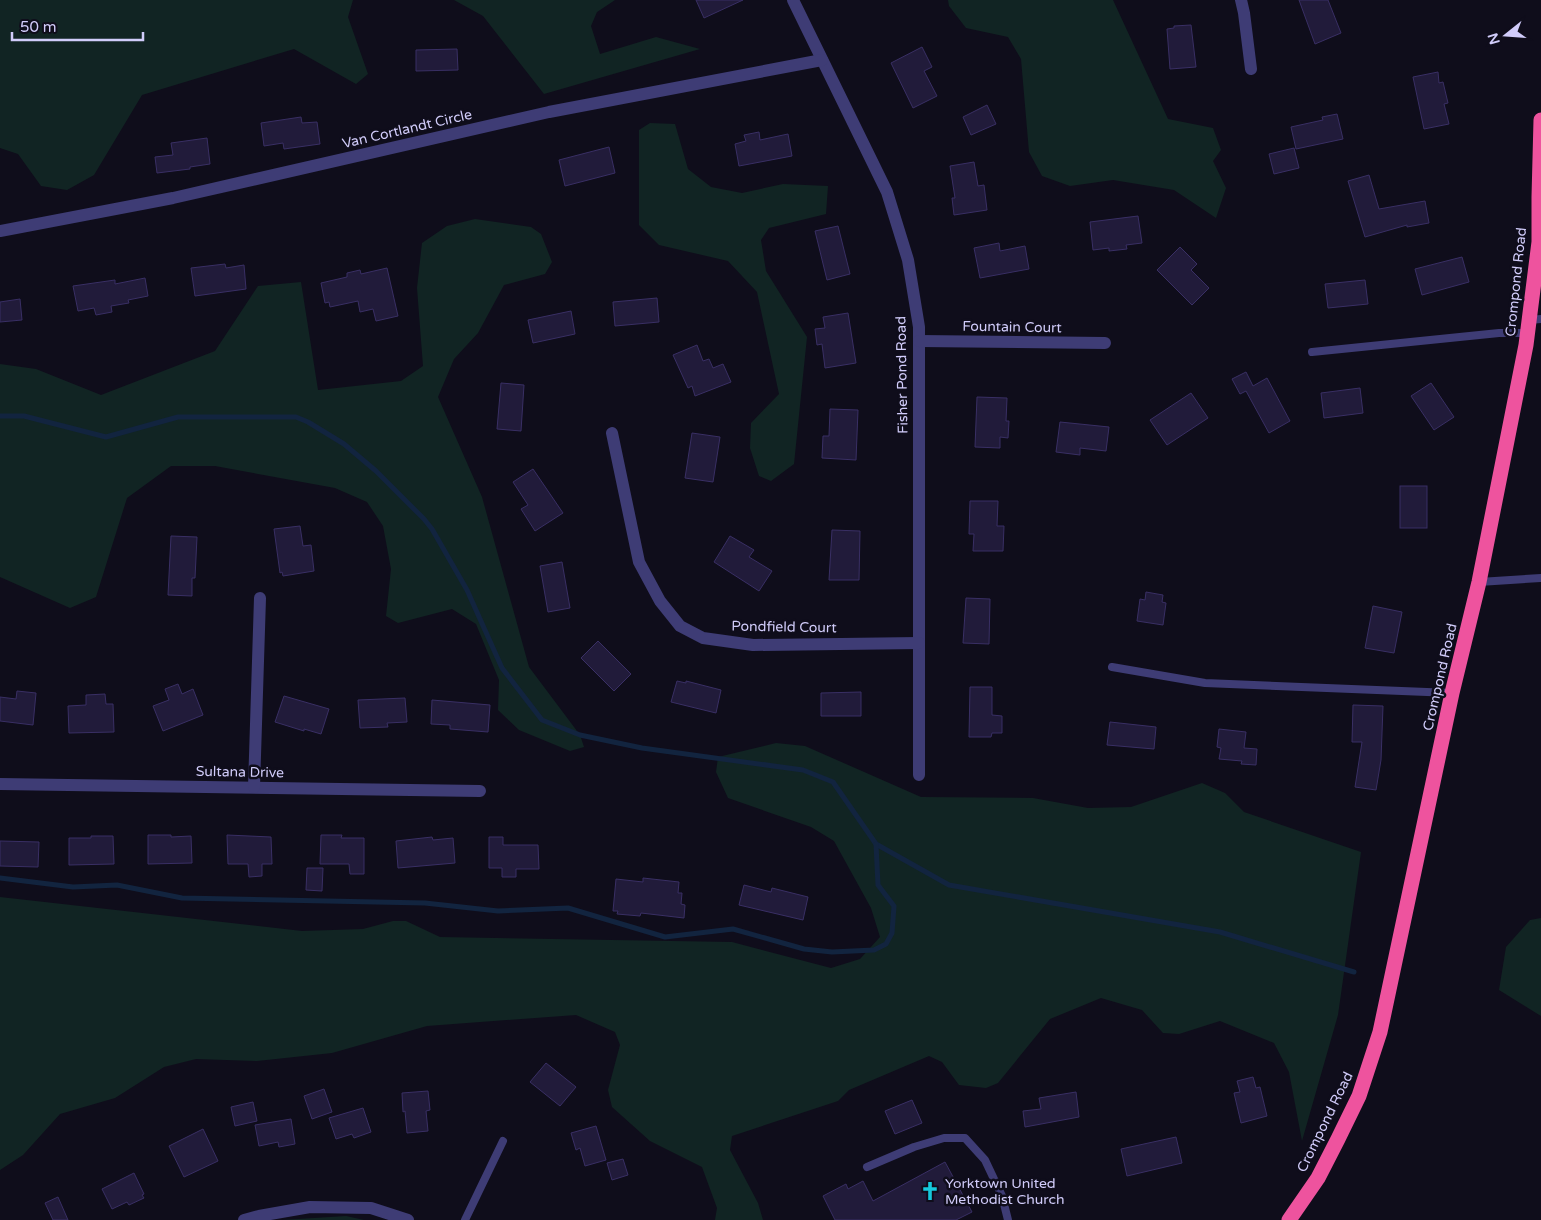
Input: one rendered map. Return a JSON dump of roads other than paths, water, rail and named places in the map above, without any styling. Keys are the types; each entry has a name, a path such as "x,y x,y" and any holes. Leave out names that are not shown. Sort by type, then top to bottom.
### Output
{"highway":[{"name":"Crompond Road","path":"1289,1220 1318,1178 1359,1096 1372,1059 1400,942 1452,693 1478,582 1533,324 1540,251 1541,120"}],"street":[{"name":"Fisher Pond Road","path":"793,0 887,192 908,260 919,327 919,775"},
{"path":"1241,0 1251,69"},
{"name":"Van Cortlandt Circle","path":"0,231 173,198 550,112 822,60"},
{"name":"Fountain Court","path":"919,341 1105,343"},
{"name":"Pondfield Court","path":"612,434 639,562 660,601 680,626 703,638 753,645 919,643"},
{"path":"254,787 260,598"},
{"name":"Sultana Drive","path":"0,784 480,791"},
{"path":"244,1220 267,1214 319,1207 371,1208 408,1220"}],"lane":[{"path":"1312,352 1500,333 1533,324"},
{"path":"1478,582 1541,578"},
{"path":"1112,667 1205,683 1452,693"},
{"path":"867,1167 914,1147 944,1138 965,1138 985,1160 1002,1196 1008,1220"},
{"path":"465,1220 504,1141"}],"waterway":[{"path":"0,416 24,416 106,437 178,417 296,417 308,422 344,444 376,471 424,519 432,529 467,590 502,668 542,720 580,735 642,748 803,770 833,782 876,844 949,885 1220,932 1354,972"},
{"path":"0,878 73,887 117,885 182,898 425,903 498,911 568,908 665,937 733,929 804,949 832,952 874,950 886,944 892,933 894,906 878,885 876,844"}],"place":[{"name":"Yorktown United Methodist Church","path":"930,1191"}]}
